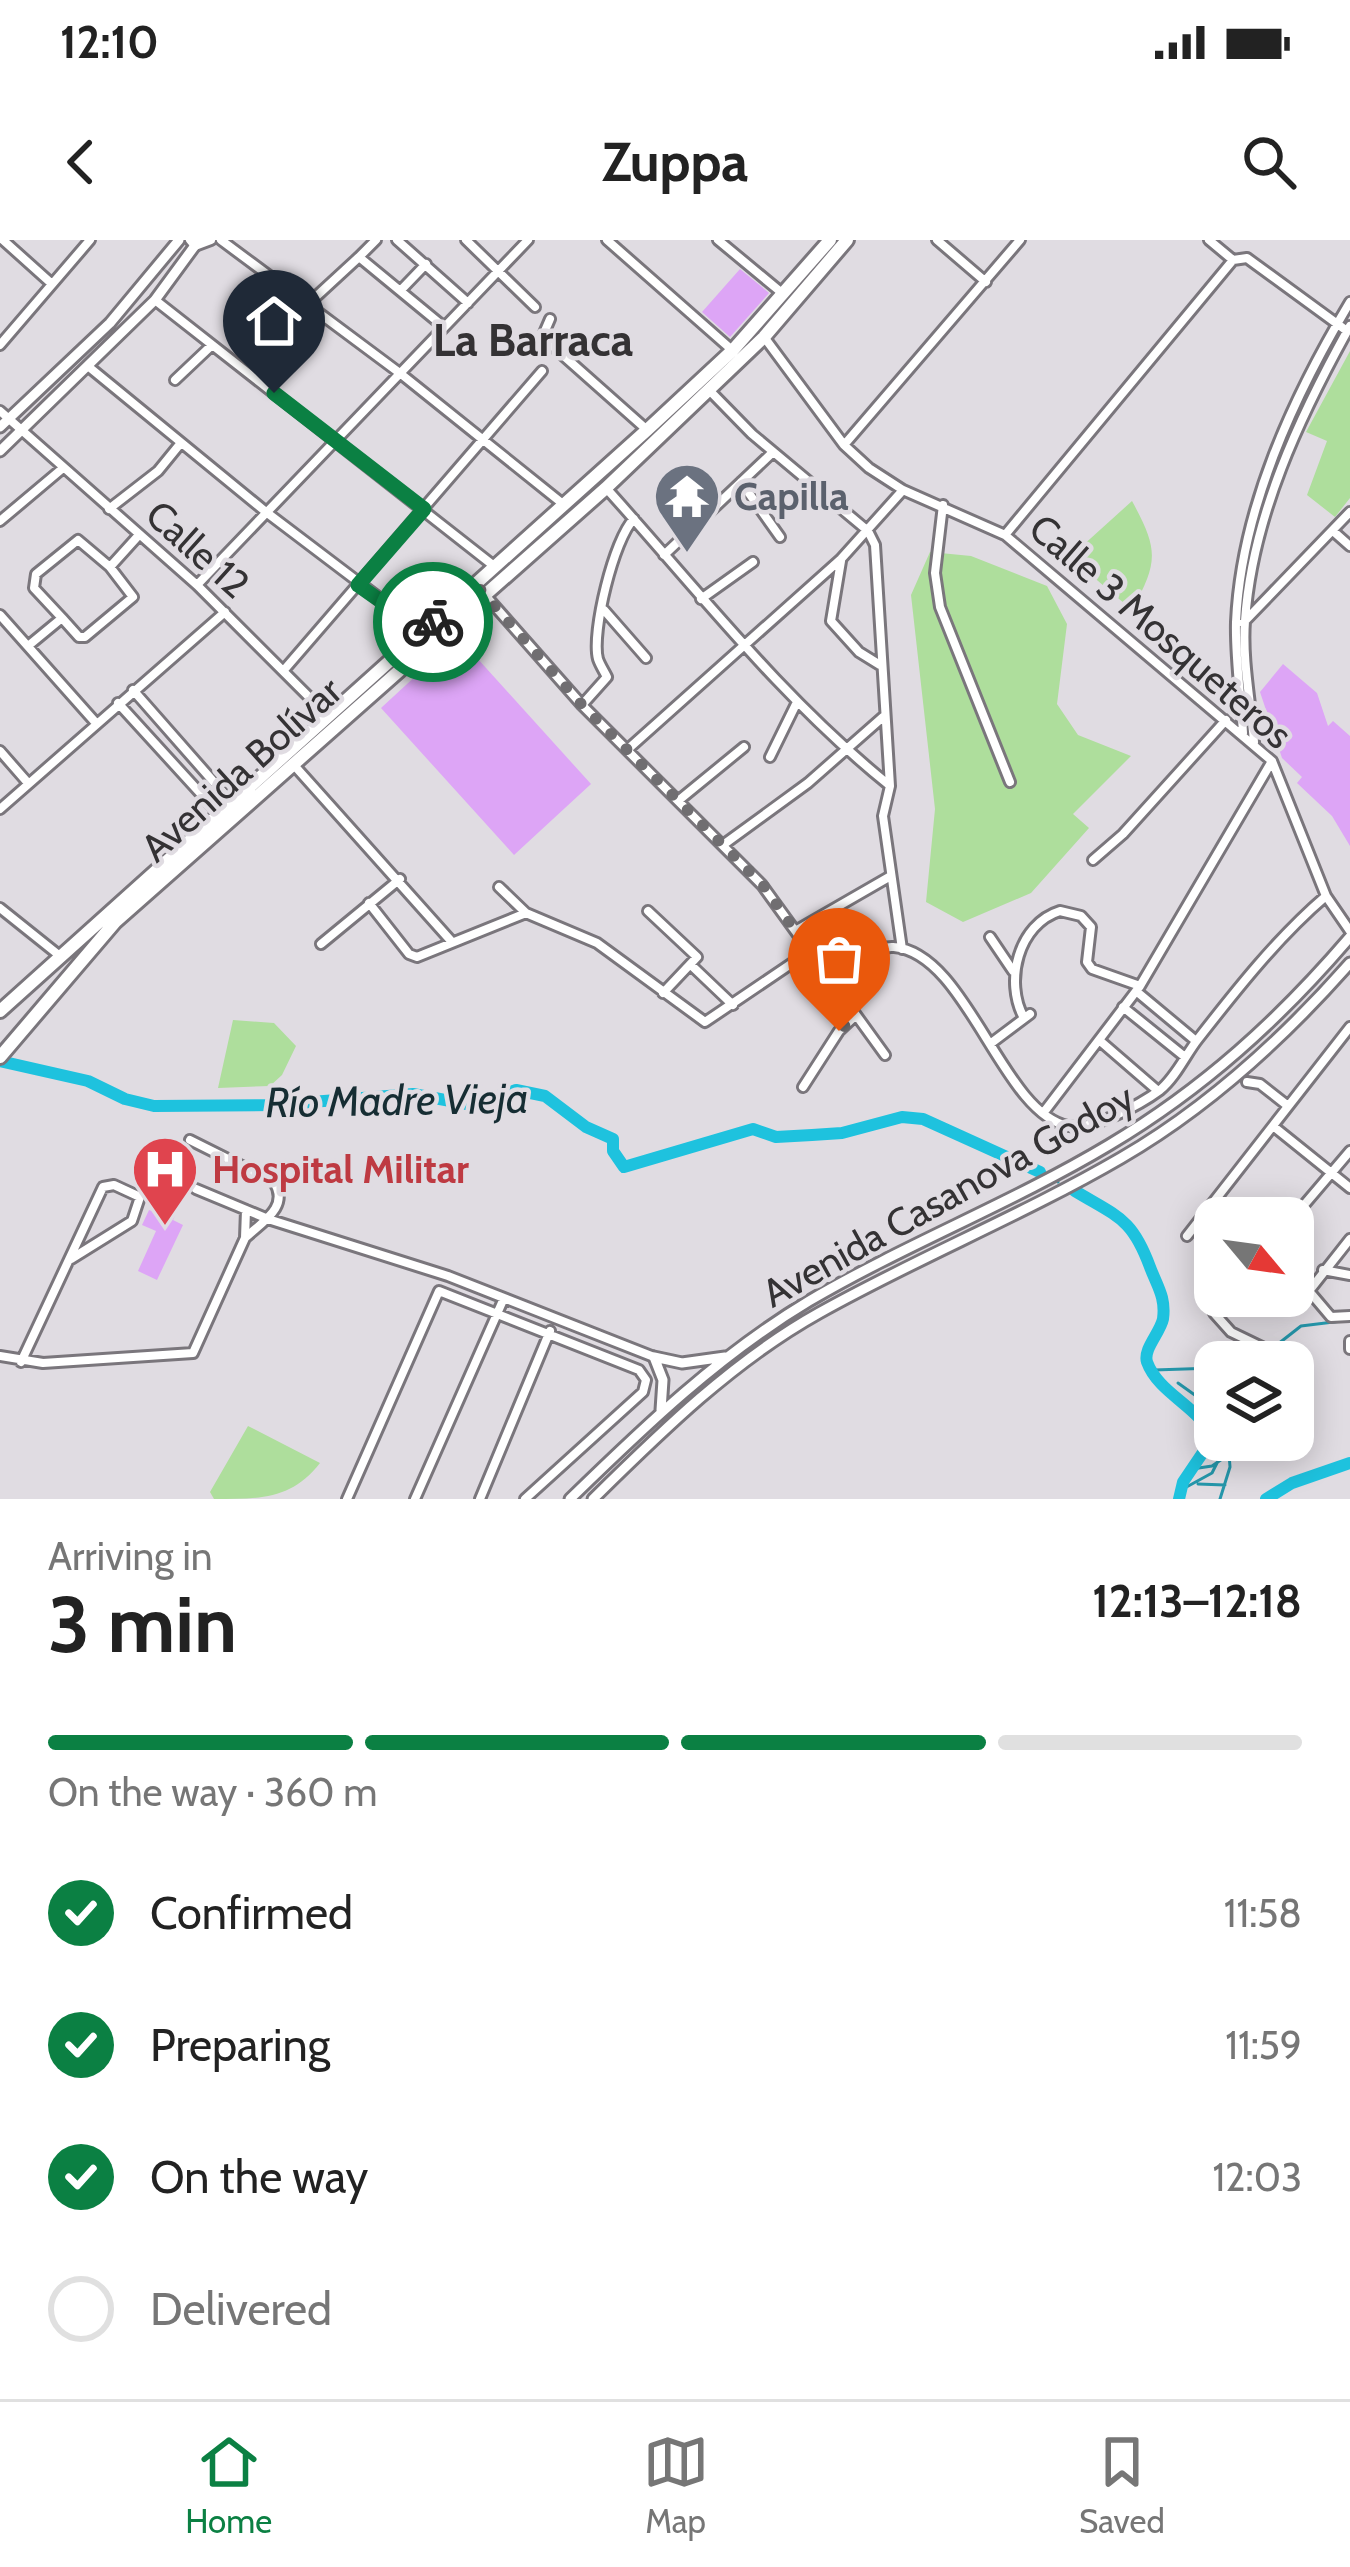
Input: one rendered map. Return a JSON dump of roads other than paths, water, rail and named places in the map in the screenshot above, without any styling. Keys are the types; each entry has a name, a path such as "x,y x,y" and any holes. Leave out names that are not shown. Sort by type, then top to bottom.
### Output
{"main road":[{"name":"Avenida Bolívar","path":"0,1057 99,939 222,818 423,631 606,488 764,337 847,240"},
{"name":"Avenida Bolívar","path":"235,806 292,763 479,590 494,566 733,350 824,242"},
{"name":"Avenida Bolívar","path":"4,1007 222,818"},
{"path":"25,988 46,990 52,998"}],"street":[{"path":"3,240 52,284"},
{"path":"0,345 90,240"},
{"path":"3,419 110,323 179,240"},
{"path":"0,451 154,300 194,242 211,240"},
{"path":"221,240 564,505"},
{"path":"308,304 376,240"},
{"path":"397,240 468,302"},
{"path":"466,240 536,307"},
{"path":"197,586 528,240"},
{"path":"607,240 733,350"},
{"path":"718,240 783,294"},
{"path":"937,240 986,282"},
{"path":"844,445 1020,240"},
{"path":"1209,240 1233,260"},
{"path":"359,257 444,327"},
{"path":"1005,535 1233,260 1247,258 1336,325 1348,329 1282,465 1240,623 1255,743"},
{"path":"401,290 426,264"},
{"path":"154,300 494,566"},
{"path":"1244,734 1240,623 1249,537 1265,478 1350,302"},
{"path":"550,319 544,333 548,342 647,430"},
{"path":"0,320 12,330"},
{"name":"Calle 3 Mosqueteros","path":"764,337 844,445 869,469 904,490 1005,535 1272,760 1326,896 1350,934"},
{"path":"175,380 212,345"},
{"path":"89,367 358,585 423,631"},
{"path":"284,670 542,371"},
{"path":"709,390 773,452 868,531 875,544 890,785 884,816 902,949"},
{"name":"Calle 12","path":"3,419 197,586 328,716"},
{"path":"109,509 158,471 180,443"},
{"path":"664,554 773,452"},
{"path":"0,521 63,467"},
{"path":"741,482 779,537"},
{"path":"606,488 742,647 846,750 890,785"},
{"path":"627,750 841,559 904,490"},
{"path":"943,505 934,573 940,607 1010,782"},
{"path":"1240,623 1350,512"},
{"path":"582,705 607,677 597,655 603,609 619,536 634,519"},
{"path":"1333,531 1350,546"},
{"path":"110,567 138,536"},
{"path":"78,540 110,567 133,597 85,637 79,637 34,588 36,574 78,540"},
{"path":"841,559 831,621 859,652 881,666"},
{"path":"701,598 753,562"},
{"path":"479,590 582,705 723,845 797,930 885,1055"},
{"path":"603,609 646,658"},
{"path":"0,809 225,612"},
{"path":"0,615 96,723"},
{"path":"28,646 62,618"},
{"path":"133,689 235,806"},
{"path":"770,757 797,702"},
{"path":"118,703 222,818"},
{"path":"723,845 883,717"},
{"path":"1093,860 1123,834 1226,720"},
{"path":"678,801 744,747"},
{"path":"0,751 28,783"},
{"path":"1044,1112 1138,988 1272,760"},
{"path":"292,763 452,942"},
{"path":"797,930 890,877"},
{"path":"321,944 400,879"},
{"path":"500,886 526,913 597,943 705,1022 810,951"},
{"path":"830,979 886,948 902,949 940,971 1007,1073 1062,1125 1083,1126 1158,1091 1297,920 1326,896"},
{"path":"369,903 412,956 526,913"},
{"path":"0,908 60,956"},
{"path":"648,911 697,955 663,994"},
{"path":"990,1044 1027,1016 1016,1005 1013,971 1020,953 1050,914 1071,912 1090,927 1088,965 1138,988 1196,1041"},
{"name":"Avenida Casanova Godoy","path":"570,1499 660,1411 808,1302 1109,1145 1194,1088 1290,1007 1350,934"},
{"path":"990,937 1013,971"},
{"name":"Avenida Casanova Godoy","path":"592,1499 726,1376 815,1315 1122,1158 1221,1091 1304,1016 1350,963"},
{"path":"691,965 734,1006"},
{"path":"1124,1007 1185,1057"},
{"path":"803,1087 839,1031 855,1016"},
{"path":"1187,1236 1350,1027"},
{"path":"1099,1040 1158,1091"},
{"path":"1247,1082 1260,1084 1288,1106"},
{"path":"1273,1126 1350,1188"},
{"path":"190,1140 274,1182 280,1200 268,1219 245,1238"},
{"path":"1311,1197 1350,1151"},
{"path":"21,1362 103,1187 114,1185 140,1197 141,1205 120,1232 70,1259"},
{"path":"196,1189 268,1219 419,1265 654,1357 682,1363 729,1356"},
{"path":"0,1356 21,1362 193,1353 245,1238 245,1210"},
{"path":"1350,1239 1310,1286 1328,1315 1350,1316"},
{"path":"1323,1270 1350,1275"},
{"path":"347,1499 439,1291 550,1331 639,1370 646,1380 643,1392 525,1499"},
{"path":"415,1499 504,1298"},
{"path":"1218,1317 1231,1332 1250,1341"},
{"path":"480,1499 550,1331"},
{"path":"654,1357 663,1381 660,1411"}],"waterway":[{"name":"Río Madre Vieja","path":"0,1061 88,1081 125,1099 154,1106 273,1105 413,1094 472,1105 516,1090 545,1096 586,1127 613,1139 613,1151 624,1167 753,1129 776,1137 812,1135 842,1133 902,1117 923,1119 1040,1172"},
{"name":"Río Madre Vieja","path":"1075,1191 1122,1220 1137,1238 1163,1304 1163,1319 1147,1362 1161,1384 1200,1419 1212,1439 1183,1482 1179,1499"},
{"path":"1282,1341 1301,1326 1350,1320"},
{"path":"1154,1370 1194,1369"},
{"path":"1178,1383 1194,1394"},
{"path":"1181,1490 1212,1473 1218,1461"},
{"path":"1192,1469 1219,1461"},
{"path":"1220,1499 1230,1461"},
{"name":"Río Madre Vieja","path":"1266,1499 1292,1483 1350,1463"},
{"path":"1198,1484 1225,1485"}],"place":[{"name":"Capilla","path":"687,555"},
{"name":"Hospital Militar","path":"165,1228"}],"district":[{"name":"La Barraca","path":"533,340"}]}
